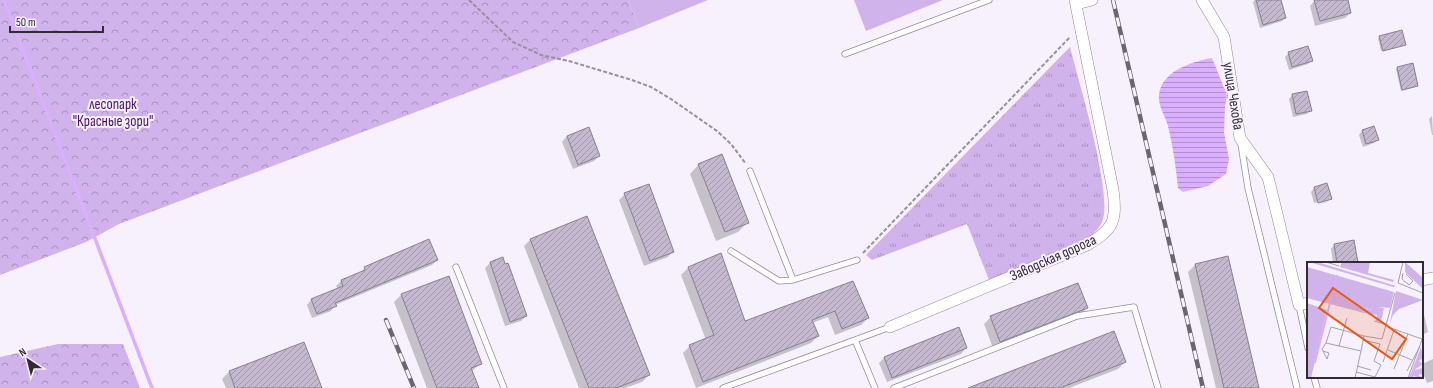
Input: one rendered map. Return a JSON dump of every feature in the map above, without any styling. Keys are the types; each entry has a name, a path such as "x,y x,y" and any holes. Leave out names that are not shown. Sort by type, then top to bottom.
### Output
{"street":[{"path":"1076,2 1092,0"},
{"name":"улица Чехова","path":"1202,0 1224,37 1240,138 1268,177 1303,304"},
{"name":"Заводская дорога","path":"890,327 1087,245 1104,235 1113,222 1115,205 1113,190 1076,2"},
{"path":"1423,280 1433,278"}],"lane":[{"path":"845,54 989,0"},
{"path":"1240,138 1248,188 1297,388"},
{"path":"750,171 793,280"},
{"path":"731,251 779,281 793,280 857,260"},
{"path":"456,267 504,388"},
{"path":"1303,304 1307,339"},
{"path":"894,388 1077,316 1134,307 1158,388"},
{"path":"723,388 890,327"},
{"path":"855,340 875,388"},
{"path":"1314,378 1317,388"}],"path":[{"path":"469,0 514,42 541,55 569,61 632,80 651,87 671,99 692,112 731,144 750,171"},
{"path":"857,260 1081,25"}],"green space":[{"name":"лесопарк \"Красные зори\"","path":"0,0 628,0 639,28 119,224 86,242 0,275"},
{"path":"628,0 708,0 639,28"},
{"path":"854,0 943,0 866,31"},
{"path":"1070,47 1094,137 1103,188 1104,208 1102,222 1094,233 1084,242 989,280 967,224 872,260 866,255"},
{"path":"58,344 123,344 140,388 0,388 0,357"}],"shaded area":[{"path":"1212,58 1227,95 1224,133 1229,159 1226,174 1208,186 1183,192 1178,188 1170,134 1159,100 1160,90 1163,82 1169,75 1177,70 1195,62"}],"building":[{"path":"1256,0 1281,0 1286,18 1263,25"},
{"path":"1314,0 1348,0 1351,13 1320,21"},
{"path":"1402,30 1406,45 1383,51 1379,36"},
{"path":"1308,46 1313,61 1292,67 1288,52"},
{"path":"1413,63 1418,86 1402,90 1397,67"},
{"path":"1307,91 1312,111 1296,114 1292,94"},
{"path":"1374,126 1379,140 1366,144 1362,130"},
{"path":"589,127 600,156 578,165 567,136"},
{"path":"722,154 749,223 725,232 698,164"},
{"path":"1327,183 1332,199 1318,203 1314,187"},
{"path":"649,184 674,252 650,261 624,193"},
{"path":"587,216 650,375 616,388 589,388 530,239"},
{"path":"429,239 438,260 335,303 337,306 317,314 311,299 343,286 341,280 365,270 364,267"},
{"path":"1354,240 1358,262 1337,262 1334,244"},
{"path":"721,253 745,321 853,281 869,318 842,329 835,311 812,320 819,336 703,382 689,345 714,335 688,267"},
{"path":"1228,256 1259,388 1224,388 1195,264"},
{"path":"503,257 505,264 508,263 527,316 510,322 490,262"},
{"path":"449,276 482,364 471,368 479,388 437,388 401,294"},
{"path":"1078,283 1088,308 1000,342 990,316"},
{"path":"959,327 967,348 892,378 884,357"},
{"path":"1114,331 1126,362 1060,388 968,388"},
{"path":"304,342 322,388 235,388 229,371"}],"waterway":[{"path":"4,0 152,388"}],"railway":[{"path":"1113,0 1203,388"},
{"path":"386,320 414,388"}]}
